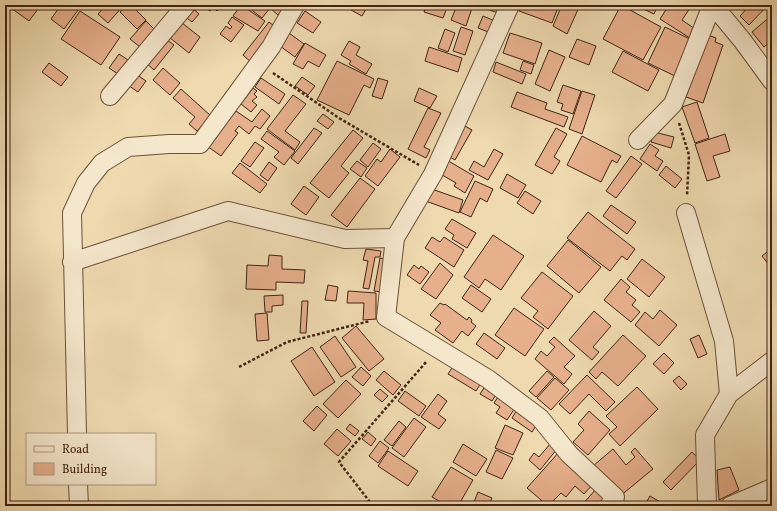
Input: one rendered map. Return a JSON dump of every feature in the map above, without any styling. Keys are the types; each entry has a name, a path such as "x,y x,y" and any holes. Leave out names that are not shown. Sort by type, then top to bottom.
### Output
{"street":[{"path":"110,96 186,5"},
{"path":"77,433 72,213 86,183 102,163 128,147 169,144 200,144 271,47 295,5"},
{"path":"510,5 433,174 395,238 386,317 488,379 540,418 569,454 615,497 609,506"},
{"path":"638,140 673,104 713,5 742,40 772,81"},
{"path":"72,262 228,211 345,239 395,238"},
{"path":"686,213 724,341 730,394"},
{"path":"707,506 705,435 730,394 772,361"},
{"path":"78,485 79,506"},
{"path":"730,506 772,488"}],"path":[{"path":"259,64 339,118 433,174"},
{"path":"673,104 689,155 686,213"},
{"path":"239,367 287,342 386,317"},
{"path":"373,506 338,462 438,349"}],"building":[{"path":"13,5 41,5 29,21 11,8"},
{"path":"61,5 81,6 64,29 51,19"},
{"path":"106,5 124,5 108,23 98,14"},
{"path":"127,5 131,5 146,20 137,29 120,12"},
{"path":"198,5 224,5 217,11 213,7 210,11 203,6 202,8"},
{"path":"241,5 265,21 258,31 233,16"},
{"path":"251,5 286,5 278,15 270,8 262,18 249,8"},
{"path":"354,5 358,5 366,9 362,16 351,10"},
{"path":"426,5 448,5 443,18 424,12"},
{"path":"457,5 473,5 466,26 451,20"},
{"path":"485,5 501,6 498,13 484,8"},
{"path":"521,5 559,5 552,23 519,11"},
{"path":"562,5 580,5 567,34 553,26"},
{"path":"621,5 661,27 643,60 603,39"},
{"path":"635,5 658,5 654,14"},
{"path":"669,5 692,5 682,20 698,31 693,40 660,19"},
{"path":"750,5 768,5 749,25 740,16"},
{"path":"190,6 199,14 192,22 183,15"},
{"path":"80,11 120,37 101,65 61,39"},
{"path":"305,11 321,22 313,33 297,23"},
{"path":"772,15 772,40 764,47 752,32"},
{"path":"483,16 495,21 491,33 478,28"},
{"path":"232,17 244,25 231,42 220,34 226,26 230,29 232,27 228,23"},
{"path":"177,19 200,37 189,53 165,34"},
{"path":"146,21 155,30 140,47 130,39"},
{"path":"269,22 278,29 252,63 243,55"},
{"path":"461,27 473,31 465,55 453,51"},
{"path":"665,27 692,40 675,76 648,63"},
{"path":"445,29 455,33 448,52 438,48"},
{"path":"289,33 304,44 295,57 280,46"},
{"path":"510,33 542,43 535,64 503,53"},
{"path":"708,35 716,38 715,42 723,45 703,103 686,97"},
{"path":"162,36 174,45 154,70 143,60"},
{"path":"577,39 596,46 589,65 569,57"},
{"path":"349,41 360,47 356,55 372,64 366,74 349,64 351,61 341,55"},
{"path":"305,43 326,55 319,67 308,61 303,69 293,64"},
{"path":"429,47 462,58 458,72 425,61"},
{"path":"549,50 565,57 550,91 535,84"},
{"path":"623,51 659,70 648,91 612,72"},
{"path":"119,54 128,60 118,74 109,68"},
{"path":"337,61 374,79 370,88 364,85 349,115 317,100"},
{"path":"523,61 534,65 531,74 520,70"},
{"path":"496,62 526,74 522,84 493,72"},
{"path":"49,63 68,77 61,86 42,72"},
{"path":"163,68 180,83 170,95 153,80"},
{"path":"133,72 146,81 138,92 125,83"},
{"path":"302,77 315,86 308,95 295,86"},
{"path":"261,78 285,94 279,104 255,87"},
{"path":"378,78 388,81 382,99 372,96"},
{"path":"563,85 581,91 573,114 561,110 563,104 557,102"},
{"path":"253,88 257,91 254,94 257,97 252,101 257,105 251,112 241,104"},
{"path":"419,88 437,96 430,108 414,101"},
{"path":"181,89 211,116 197,131 189,124 195,117 173,98"},
{"path":"582,91 595,95 582,134 569,129"},
{"path":"517,92 547,103 545,109 568,117 564,127 511,107"},
{"path":"293,95 306,104 285,131 300,142 295,150 267,129"},
{"path":"697,102 709,138 695,143 682,107"},
{"path":"428,108 441,113 424,147 430,150 426,158 408,149"},
{"path":"262,109 270,116 260,129 255,126 249,134 239,126 235,131 238,133 221,156 207,146 236,111 252,122"},
{"path":"323,114 334,122 328,129 317,121"},
{"path":"465,126 472,130 455,160 448,156"},
{"path":"314,128 322,133 298,164 291,158"},
{"path":"556,128 567,134 554,157 560,161 552,174 535,165"},
{"path":"353,130 363,138 341,166 349,173 329,198 310,183"},
{"path":"267,131 295,151 284,165 274,157 279,152 261,139"},
{"path":"654,132 674,137 671,148 651,142"},
{"path":"725,134 730,151 713,156 720,177 707,181 695,144"},
{"path":"582,136 621,156 617,163 612,160 601,182 567,165"},
{"path":"255,142 264,148 250,167 241,161"},
{"path":"373,143 381,149 368,167 360,160"},
{"path":"650,144 659,150 655,156 663,161 657,171 640,159"},
{"path":"390,149 400,157 378,186 365,176 377,159 381,162"},
{"path":"494,149 503,154 488,180 469,170 474,161 484,167"},
{"path":"631,156 642,164 616,198 606,191"},
{"path":"445,159 474,176 465,193 454,186 456,183 437,172"},
{"path":"357,161 367,168 361,177 350,169"},
{"path":"269,162 277,168 268,181 260,175"},
{"path":"240,163 267,184 260,193 232,173"},
{"path":"666,166 682,179 675,188 659,175"},
{"path":"507,174 526,185 518,198 500,188"},
{"path":"360,178 375,189 347,227 331,215"},
{"path":"475,181 493,189 487,202 480,198 471,217 460,212"},
{"path":"304,186 319,197 306,215 291,204"},
{"path":"426,187 463,200 459,213 420,199"},
{"path":"525,191 541,201 533,214 517,203"},
{"path":"611,205 636,222 627,234 603,216"},
{"path":"588,212 635,249 627,260 622,256 610,271 567,238"},
{"path":"452,219 476,233 467,248 452,239 454,235 445,229"},
{"path":"493,235 524,256 501,290 485,279 479,288 464,277"},
{"path":"432,237 440,242 444,237 464,250 454,267 425,248"},
{"path":"568,240 601,267 579,293 547,266"},
{"path":"772,248 772,269 762,256"},
{"path":"366,249 381,251 380,257 375,257 369,289 363,288 368,261 363,260"},
{"path":"269,255 282,256 282,269 305,270 304,283 276,282 276,290 246,289 247,265 268,266"},
{"path":"380,258 389,260 383,292 374,291"},
{"path":"642,259 665,277 649,297 627,279"},
{"path":"440,263 453,275 436,299 421,289"},
{"path":"414,265 419,269 421,266 429,272 420,284 407,275"},
{"path":"542,272 573,296 548,329 533,317 538,311 521,298"},
{"path":"621,279 630,287 626,292 636,300 632,305 640,312 631,322 604,300"},
{"path":"328,285 338,287 336,301 325,300"},
{"path":"471,285 491,299 482,312 462,298"},
{"path":"348,291 376,293 376,319 363,320 364,303 347,303"},
{"path":"283,295 283,305 272,306 272,312 265,312 264,296"},
{"path":"302,301 308,301 306,333 300,333"},
{"path":"440,303 445,304 467,320 469,317 472,320 471,322 476,326 468,336 462,331 453,343 435,330 441,323 430,315"},
{"path":"514,308 544,329 525,356 495,335"},
{"path":"660,310 677,325 659,346 635,325 645,312 653,319"},
{"path":"594,311 611,326 593,347 599,352 592,360 569,340"},
{"path":"267,313 269,340 257,341 255,314"},
{"path":"356,326 384,359 369,371 342,338"},
{"path":"484,333 505,348 497,359 476,344"},
{"path":"623,335 646,356 618,386 602,372 596,379 589,372"},
{"path":"699,335 707,354 698,358 690,339"},
{"path":"335,336 356,367 341,377 320,347"},
{"path":"554,337 575,356 564,367 572,374 564,384 535,359 541,351 547,356 555,347 549,342"},
{"path":"312,347 335,382 314,396 291,361"},
{"path":"664,353 674,363 664,374 653,364"},
{"path":"454,365 481,383 476,391 448,374"},
{"path":"361,367 371,376 363,386 352,377"},
{"path":"384,371 401,385 393,395 376,380"},
{"path":"547,371 554,377 536,397 529,391"},
{"path":"587,375 615,402 606,411 589,394 570,414 559,404"},
{"path":"679,376 687,384 681,390 673,381"},
{"path":"555,378 569,390 551,410 537,398"},
{"path":"346,380 361,394 338,418 323,404"},
{"path":"486,385 497,393 492,401 480,394"},
{"path":"637,387 658,409 620,446 609,434 617,427 606,416"},
{"path":"380,389 388,396 382,402 374,395"},
{"path":"405,391 426,406 419,416 398,401"},
{"path":"438,394 447,401 438,414 446,420 439,429 421,417"},
{"path":"500,394 517,405 507,420 496,413 500,407 494,403"},
{"path":"317,406 327,415 314,431 303,421"},
{"path":"518,408 539,421 532,432 512,418"},
{"path":"589,411 610,430 588,455 573,442 584,430 578,424"},
{"path":"414,418 426,427 404,457 392,448"},
{"path":"399,421 406,427 392,446 384,440"},
{"path":"350,424 359,431 355,436 346,429"},
{"path":"505,425 523,433 513,455 495,448"},
{"path":"337,429 351,441 338,456 324,444"},
{"path":"368,432 376,439 371,446 362,439"},
{"path":"380,441 389,448 378,463 369,456"},
{"path":"463,444 487,459 476,476 453,462"},
{"path":"550,444 557,449 540,470 529,460 534,453 539,457"},
{"path":"635,448 653,469 619,497 593,466 613,449 626,465 635,457 631,452"},
{"path":"496,450 513,458 502,479 486,472"},
{"path":"388,451 418,471 408,486 378,466"},
{"path":"559,452 594,483 584,494 575,486 566,497 561,493 548,506 527,488"},
{"path":"692,452 700,460 671,490 663,482"},
{"path":"451,467 473,480 458,506 448,506 432,497"},
{"path":"730,467 739,490 719,500 717,470"},
{"path":"597,488 610,500 606,506 581,506"},
{"path":"478,492 492,498 488,506 483,506 474,502"},
{"path":"650,496 667,506 644,506"}]}
